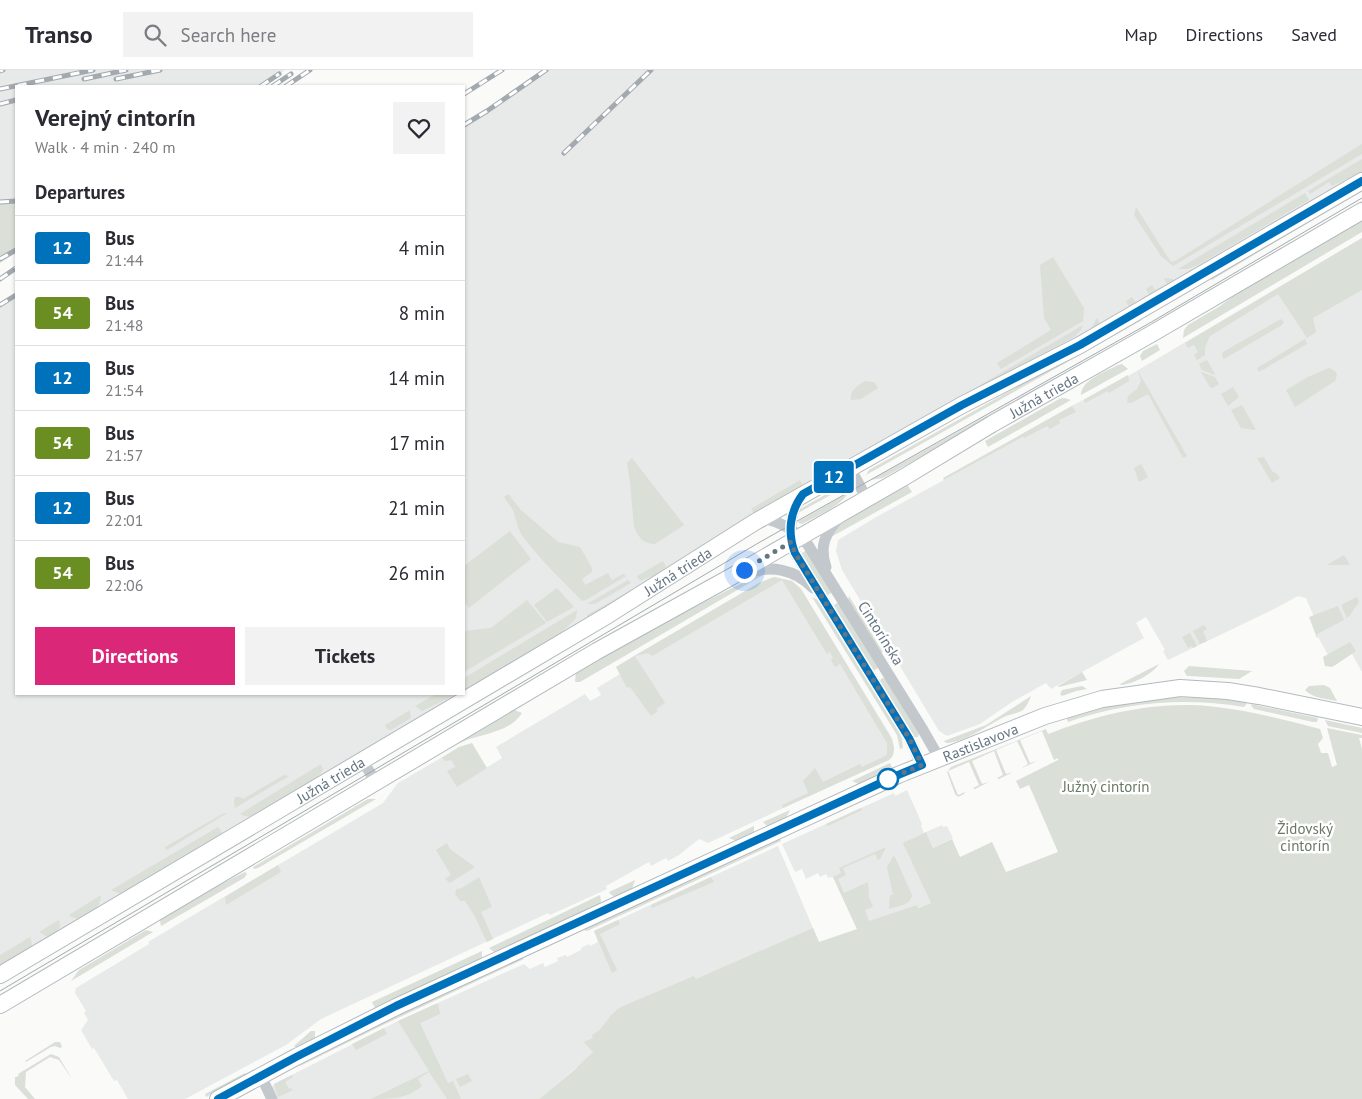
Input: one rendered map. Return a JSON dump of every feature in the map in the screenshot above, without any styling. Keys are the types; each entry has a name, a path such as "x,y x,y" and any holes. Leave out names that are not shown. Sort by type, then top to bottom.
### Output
{"street":[{"name":"Južná trieda","path":"0,975 642,594 803,494 962,405 1073,349 1362,180"},
{"name":"Južná trieda","path":"0,1005 597,651 729,578 794,536 867,499 985,428 1362,211"},
{"path":"850,468 867,499"},
{"path":"794,536 793,511 803,494"},
{"path":"830,580 823,556 823,544 831,527 844,512"},
{"path":"763,518 794,536"},
{"name":"Cintorínska","path":"794,536 808,545 939,758"},
{"name":"Cintorínska","path":"794,536 795,553 909,738 922,765"},
{"path":"729,578 761,569 778,568 805,581 825,602"},
{"name":"Rastislavova","path":"218,1099 404,1003 898,775 1074,706 1164,689 1199,689 1258,696 1362,717"},
{"path":"362,760 376,782"},
{"path":"261,1076 272,1099"}],"shaded area":[{"path":"0,70 285,70 262,85 15,85 15,202 0,203"},
{"path":"545,70 1362,70 1362,179 962,405 0,975 0,305 15,297 15,695 465,695 465,123"},
{"path":"1362,238 1362,672 1352,654 1334,666 1316,633 1314,617 1306,598 1298,596 1168,660 1163,651 1165,650 1146,617 1136,623 1144,638 1051,689 1046,683 1012,702 980,724 947,736 939,731 842,570 836,551 838,540 878,516 1023,437 1022,434 1075,404 1083,400 1084,402"},
{"path":"774,577 792,581 801,589 892,738 894,749 891,758 708,843 699,839 668,861 666,858 651,866 649,862 606,886 607,889 603,891 550,915 548,913 321,1019 286,1045 185,1099 128,1099 117,1080 114,1081 94,1048 92,1049 81,1030 88,1020 84,1013 86,1011 75,993 76,988 149,944 148,942 383,803 398,783 441,758 443,760 451,760 455,767 449,771 459,785 502,758 496,747 585,694 590,701 601,695 597,688 620,674 616,667 759,583"},
{"path":"907,790 924,833 904,843 931,903 857,929 833,877 828,878 826,874 820,877 818,873 806,879 802,869 795,872 782,844 894,793 895,796"},
{"path":"942,825 943,827 947,826 953,838 933,848 926,832"},
{"path":"778,846 819,942 593,1052 539,1099 276,1099 272,1087 274,1084 398,1021 524,964 530,969 543,963 545,967 558,961 557,958 566,955 567,957 589,944 590,946 598,942 594,931"}],"green space":[{"path":"1362,144 1362,154 1173,266 1161,256 1134,215 1136,207 1171,262 1175,261"},
{"path":"1362,159 1362,172 1332,186 1329,182 1310,194 1308,191"},
{"path":"1362,190 1212,280 1210,277"},
{"path":"1305,193 1309,200 1198,265 1188,269 1178,269"},
{"path":"1362,201 1362,204 1154,326 1152,323"},
{"path":"15,202 15,253 0,263 0,203"},
{"path":"1362,218 1362,232 1183,338 1184,330 1188,325 1220,306 1247,286"},
{"path":"1362,238 1362,290 1313,318 1316,332 1307,338 1278,294 1210,336 1205,347 1205,355 1197,360 1194,355 1198,352 1194,345 1188,348 1185,343"},
{"path":"1053,257 1084,308 1083,321 1001,369 997,363 1051,330 1044,318 1040,265"},
{"path":"1164,278 1173,279 1174,281 1142,303 1140,300 1149,294 1146,289 1152,285 1155,290 1167,284"},
{"path":"1132,297 1138,306 1090,331 1097,318 1100,324 1129,307 1126,301"},
{"path":"1141,317 1142,320 866,475 869,470"},
{"path":"1281,319 1284,322 1282,325 1224,359 1222,356 1223,352"},
{"path":"1083,325 1074,337 936,411"},
{"path":"1305,339 1307,344 1259,372 1257,368"},
{"path":"1157,344 1160,350 1142,361 1140,356 1143,351"},
{"path":"1207,360 1215,375 1202,370 1199,364"},
{"path":"1082,363 1084,365 883,478 871,480"},
{"path":"1122,364 1128,369 1081,395 1085,385 1090,380"},
{"path":"1329,368 1335,371 1337,375 1335,381 1295,407 1286,390 1308,377"},
{"path":"1138,371 1187,456 1183,458 1148,394 1131,403 1127,403 1128,396 1137,389 1141,381"},
{"path":"1201,372 1215,377 1219,384 1213,388 1210,387"},
{"path":"1128,375 1129,381 1109,393 1107,391 1085,403 1083,400"},
{"path":"865,381 874,382 878,388 861,399 851,400 853,391"},
{"path":"1233,387 1239,397 1228,406 1221,394"},
{"path":"1059,399 1071,400 988,447 985,441"},
{"path":"1242,405 1256,430 1241,428 1231,410"},
{"path":"1072,406 1076,412 1059,420 1060,423 1050,429 1047,426 1023,437 944,480 943,478"},
{"path":"1264,457 1272,471 1280,478 1272,483 1257,458"},
{"path":"632,458 684,525 655,544 647,543 641,539 634,526 627,463"},
{"path":"1141,464 1148,477 1139,482 1134,468"},
{"path":"800,480 804,488 756,516 751,509"},
{"path":"847,484 847,486 798,513 800,509"},
{"path":"907,484 912,492 831,537 840,523"},
{"path":"848,493 845,498 827,511 802,524 798,523 799,521"},
{"path":"508,494 521,510 558,542 580,547 592,568 592,572 582,579 585,585 608,573 612,580 623,574 626,576 582,601 543,561 523,537 513,510 504,497"},
{"path":"510,531 531,559 469,608 465,602 465,565"},
{"path":"807,550 833,592 826,596 800,554"},
{"path":"1344,555 1350,565 1327,565"},
{"path":"663,561 666,567 656,575 640,581 637,576"},
{"path":"758,575 763,575 580,682 575,682 576,671 609,650"},
{"path":"774,577 792,581 801,589 890,736 894,748 892,758 889,760 783,808 782,805 808,793 803,781 815,768 823,782 860,764 862,767 885,756 887,754 887,743 840,664 835,667 831,660 833,658 830,652 827,654 782,580 652,656 648,653 635,656 665,703 656,709 658,711 651,716 630,687 627,688 616,667 759,583"},
{"path":"628,580 631,583 595,604 587,604"},
{"path":"557,588 574,607 547,622 534,605"},
{"path":"631,590 631,593 587,619 587,615"},
{"path":"849,596 883,652 881,653 848,600"},
{"path":"812,597 818,600 899,732 903,748 900,749 897,735"},
{"path":"1357,597 1359,602 1347,618 1341,605"},
{"path":"527,600 546,623 465,671 465,631 491,628"},
{"path":"837,603 878,668 873,671 834,605"},
{"path":"1338,606 1344,620 1317,634 1317,638 1309,617"},
{"path":"577,610 576,618 561,633 479,684 465,691 465,677"},
{"path":"1204,625 1207,629 1203,631 1207,641 1200,644 1193,631"},
{"path":"1190,633 1197,646 1193,648 1192,646 1188,648 1182,637"},
{"path":"1350,642 1356,651 1332,667 1325,666 1323,657"},
{"path":"1159,664 1142,678 1131,683 1120,684"},
{"path":"1189,666 1252,671 1239,679 1187,676 1184,671"},
{"path":"1082,672 1087,680 1058,686"},
{"path":"882,678 886,679 919,734 918,737 914,737 879,682"},
{"path":"1324,685 1330,688 1337,701 1324,699 1305,690 1309,686"},
{"path":"1082,686 1087,689 1062,696 1060,694 1062,690"},
{"path":"434,695 455,695 422,711 415,706"},
{"path":"1031,696 1023,710 1004,717 961,740 946,743 944,741 986,725"},
{"path":"1169,697 1216,698 1247,703 1244,707 1200,702 1155,703 1111,710 1068,722 1066,717 1109,706"},
{"path":"1251,704 1318,718 1317,722 1313,722 1254,709"},
{"path":"1173,705 1192,705 1273,717 1320,729 1323,738 1318,744 1321,753 1328,753 1332,767 1337,765 1327,728 1362,735 1362,738 1359,738 1362,749 1362,1099 539,1099 593,1052 584,1042 593,1038 592,1035 600,1030 621,1007 694,976 696,979 813,928 819,942 857,929 833,877 841,873 839,868 886,847 880,859 878,860 875,854 843,868 846,875 838,879 844,893 868,882 869,897 873,907 865,910 869,921 917,905 918,908 931,903 903,843 926,832 933,848 952,839 960,857 992,842 1006,872 1058,852 1029,785 1020,789 1016,781 1058,760 1058,758 1054,760 1042,731 1020,740 1030,763 1037,761 1022,768 1028,764 1017,741 996,750 1006,774 1013,772 999,779 997,778 1003,775 994,751 972,761 982,784 989,782 975,789 973,788 979,785 969,762 948,771 958,795 965,792 958,797 955,794 947,772 951,767 1046,729 1048,734 1119,712"},
{"path":"512,709 522,713 509,726 464,741 433,757"},
{"path":"410,710 411,718 391,730 387,729 385,725"},
{"path":"1325,720 1362,728 1362,733 1328,726"},
{"path":"472,743 487,768 457,787 447,771 455,767 451,760 445,761 441,758 459,747"},
{"path":"890,763 893,770 861,785 852,781"},
{"path":"321,764 323,770 315,780 252,817 240,814"},
{"path":"284,775 289,776 235,808 235,797 243,799"},
{"path":"368,799 376,799 254,869 253,867"},
{"path":"861,808 862,810 828,826 826,824"},
{"path":"790,810 785,820 770,827 763,822"},
{"path":"227,813 167,850 165,847"},
{"path":"754,826 754,834 739,842 729,838"},
{"path":"218,827 223,834 128,891 121,894 111,890"},
{"path":"779,837 781,841 587,931 584,930 584,929"},
{"path":"447,843 450,849 475,867 450,883 445,879 451,875 436,850"},
{"path":"894,855 912,895 907,903 889,909 890,895 893,895 887,867"},
{"path":"278,865 281,872 226,905 225,897"},
{"path":"245,872 247,874 244,878 161,926 160,921 164,913"},
{"path":"479,877 492,907 481,912 493,939 487,942 465,901 460,901 455,894 456,890"},
{"path":"711,877 714,882 652,908 651,905"},
{"path":"635,880 631,892 616,897 609,892"},
{"path":"101,895 98,906 90,915 79,919 69,915"},
{"path":"600,895 601,901 599,906 500,953 494,952 489,948"},
{"path":"59,920 59,929 54,934 48,937 39,932"},
{"path":"618,920 620,924 600,934 617,970 612,973 594,931"},
{"path":"146,930 153,932 71,981 79,970"},
{"path":"30,937 31,948 0,967 0,955"},
{"path":"482,951 482,957 479,961 376,1010 372,1002"},
{"path":"519,957 524,959 300,1066 298,1062"},
{"path":"438,1003 440,1014 420,1023 448,1083 453,1081 461,1099 447,1099 429,1072 418,1079 422,1086 411,1094 392,1098 371,1099 429,1071 398,1021"},
{"path":"384,1028 387,1034 356,1050 352,1044"},
{"path":"311,1031 315,1031 315,1039 298,1048 294,1046"},
{"path":"55,1042 60,1042 62,1047 51,1047 25,1061"},
{"path":"51,1054 59,1057 72,1079 59,1060 50,1057 26,1072 25,1087 35,1099 28,1099 15,1085 15,1077"},
{"path":"245,1073 247,1076 206,1097 205,1094"},
{"path":"468,1074 472,1081 460,1087 456,1079"},
{"path":"292,1075 293,1077 285,1082 289,1089 293,1090 278,1097 274,1084"}],"tram line":[{"path":"0,991 760,542 1148,324 1362,198"}],"railway":[{"path":"20,85 93,70"},
{"path":"84,79 126,70"},
{"path":"116,79 160,70"},
{"path":"288,85 310,70"},
{"path":"465,93 502,70"},
{"path":"465,124 546,70"},
{"path":"564,153 651,70"},
{"path":"262,85 279,74"},
{"path":"274,85 291,74"},
{"path":"0,89 15,86"},
{"path":"0,104 15,100"},
{"path":"0,202 15,201"},
{"path":"0,259 15,251"},
{"path":"0,279 15,269"},
{"path":"0,305 15,296"}],"bus line":[{"name":"12","path":"218,1099 396,1006 922,765 909,738 795,553 791,542 791,519 797,502 803,494 962,405 1080,345 1362,181"}],"route":[{"path":"744,570 791,542 795,553 909,738 922,765 888,779"}],"park label":[{"name":"Južný cintorín","path":"1106,786"},
{"name":"Židovský cintorín","path":"1305,836"}]}
